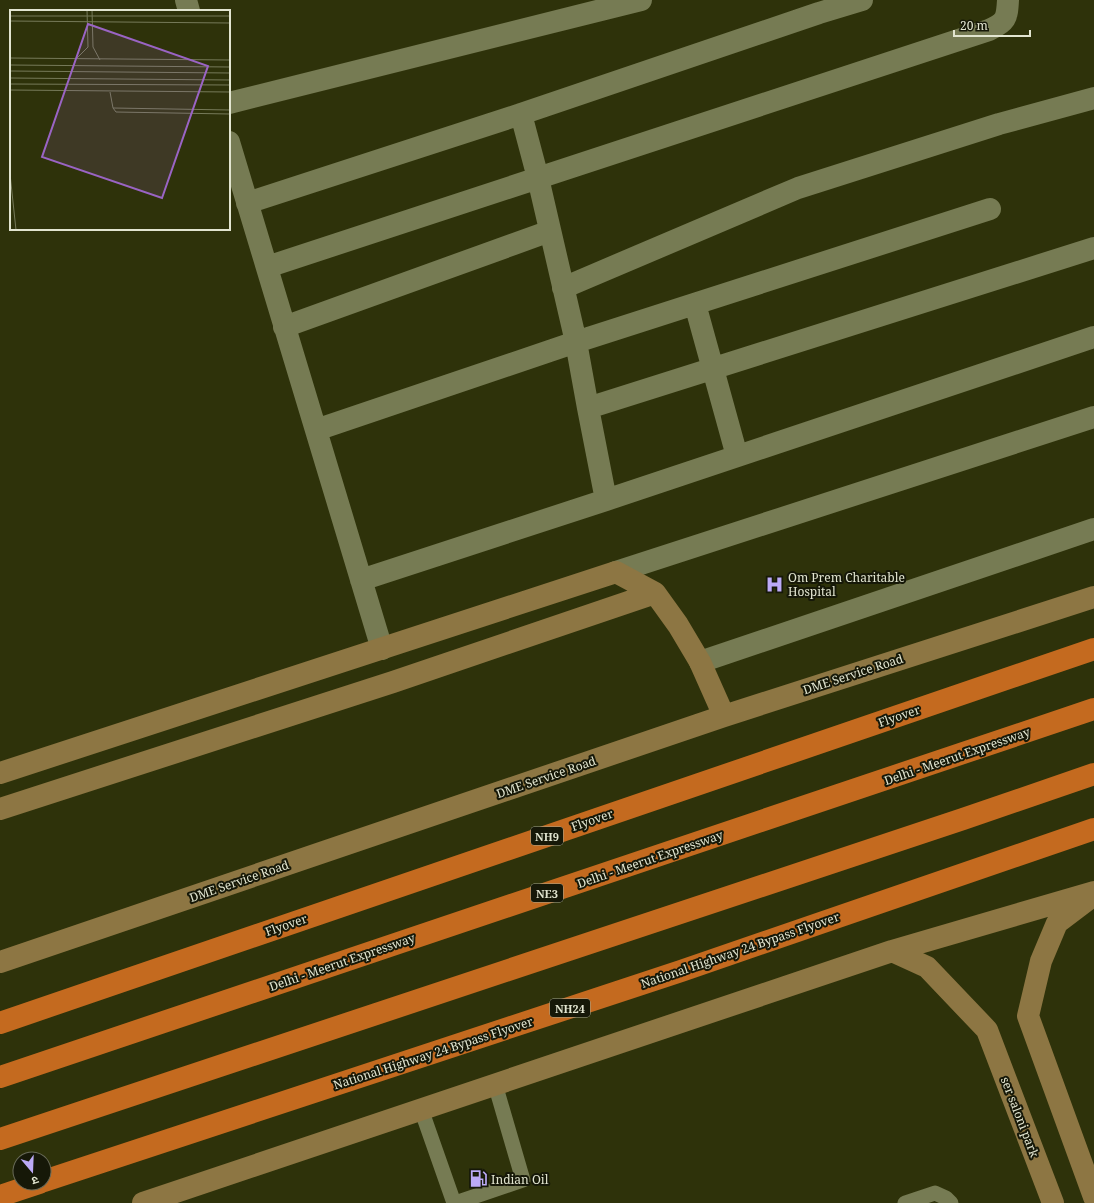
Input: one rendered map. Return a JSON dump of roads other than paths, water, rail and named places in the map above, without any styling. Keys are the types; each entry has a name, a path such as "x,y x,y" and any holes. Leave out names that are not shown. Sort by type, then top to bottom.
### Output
{"highway":[{"name":"Flyover","path":"0,1023 1094,649"},
{"name":"Delhi - Meerut Expressway","path":"0,1077 1094,709"},
{"path":"0,1139 1094,774"},
{"name":"National Highway 24 Bypass Flyover","path":"52,1178 681,971 1094,829"},
{"path":"0,1196 15,1191"}],"street":[{"path":"186,0 189,10"},
{"path":"230,103 641,0"},
{"path":"247,203 521,114 819,13 862,0"},
{"path":"267,267 990,30 1003,24 1008,12 1008,0"},
{"path":"563,288 798,188 999,124 1094,98"},
{"path":"521,114 538,178 576,342 606,500"},
{"path":"230,145 382,649"},
{"path":"316,430 576,342 990,209"},
{"path":"284,327 550,231"},
{"path":"588,408 1094,248"},
{"path":"695,304 737,456"},
{"path":"361,580 1094,337"},
{"path":"0,772 1094,417"},
{"path":"700,662 1094,529"},
{"path":"616,572 655,593 678,624 700,662 724,716"},
{"path":"0,809 393,682 655,593"},
{"name":"DME Service Road","path":"0,962 724,716 1094,597"},
{"path":"258,688 271,721"},
{"path":"143,1203 892,950 1094,894"},
{"path":"1094,894 1057,923 1041,961 1028,1016 1094,1196"},
{"name":"ser saloni park","path":"892,950 927,967 987,1030 1053,1203"}],"lane":[{"path":"421,1109 454,1203 523,1180 495,1084"},
{"path":"905,1203 936,1194 946,1198 951,1203"}],"place":[{"name":"Om Prem Charitable Hospital","path":"775,584"},
{"name":"Indian Oil","path":"478,1179"}]}
